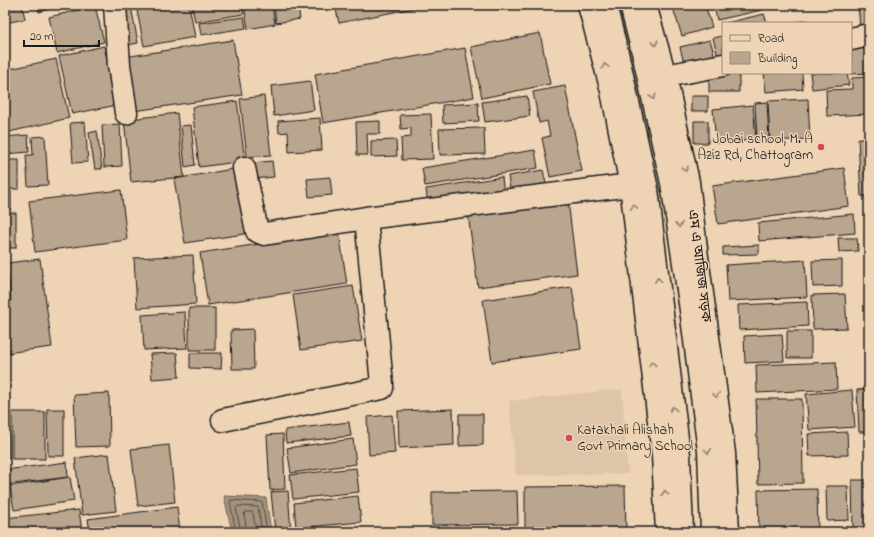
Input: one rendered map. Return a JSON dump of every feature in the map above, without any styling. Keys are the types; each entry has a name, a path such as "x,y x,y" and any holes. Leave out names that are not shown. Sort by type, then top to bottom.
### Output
{"main road":[{"path":"115,5 126,113"},
{"path":"589,5 612,91 631,185 663,455 667,532"},
{"path":"605,5 647,189 678,455 682,532"},
{"path":"631,5 672,183 692,317 709,451 712,532"},
{"name":"এম এ আজিজ সড়ক","path":"645,5 665,76 688,182 724,453 728,532"},
{"path":"852,39 869,35"},
{"path":"665,76 722,65"},
{"path":"244,168 257,231 264,234 366,218 631,185"},
{"path":"223,420 382,388 366,218"}],"shaded area":[{"name":"Katakhali Alishah Govt Primary School","path":"622,389 628,474 516,475 509,401"}],"water":[{"path":"224,496 266,498 271,532 232,532"}],"building":[{"path":"5,5 22,5 25,19 5,23"},
{"path":"37,5 65,5 39,12"},
{"path":"136,5 189,5 195,37 144,46"},
{"path":"192,5 242,5 244,14 195,22"},
{"path":"244,5 272,5 275,24 248,29"},
{"path":"274,5 298,5 300,19 276,23"},
{"path":"335,5 429,5 339,23"},
{"path":"672,5 705,5 712,27 682,36"},
{"path":"714,5 761,5 762,10 717,20"},
{"path":"763,5 782,5 782,7 763,8"},
{"path":"858,5 869,5 869,27 860,28"},
{"path":"95,6 104,42 57,53 49,17"},
{"path":"131,6 138,43 112,48 105,11"},
{"path":"764,14 767,22 730,22"},
{"path":"244,17 246,28 201,35 199,23"},
{"path":"540,33 550,84 482,98 471,47"},
{"path":"722,36 722,55 718,57 713,38"},
{"path":"233,40 242,95 127,112 118,58"},
{"path":"710,40 716,60 685,68 680,47"},
{"path":"869,45 869,73 852,74 852,46"},
{"path":"104,46 117,105 72,114 59,56"},
{"path":"465,48 474,97 323,123 315,74"},
{"path":"56,59 69,118 5,133 5,70"},
{"path":"709,69 722,73 722,74 739,74 739,92 709,92"},
{"path":"764,74 802,74 803,89 766,92"},
{"path":"810,74 847,74 849,85 812,89"},
{"path":"868,77 869,114 827,116 826,90 852,89 852,78"},
{"path":"310,81 314,110 274,116 271,86"},
{"path":"565,86 582,171 550,177 542,138 550,136 547,121 539,123 533,92"},
{"path":"264,96 271,155 247,157 240,99"},
{"path":"527,96 530,116 485,122 482,102"},
{"path":"691,96 708,96 708,111 691,111"},
{"path":"808,99 810,139 770,141 768,101"},
{"path":"237,101 245,161 199,167 192,107"},
{"path":"767,102 769,139 757,140 755,103"},
{"path":"478,103 479,121 443,123 442,105"},
{"path":"753,105 756,140 716,143 713,109"},
{"path":"177,113 184,177 131,182 124,120"},
{"path":"431,114 433,159 402,160 401,138 411,137 411,128 401,129 400,115"},
{"path":"320,118 322,150 289,152 288,132 279,133 278,121"},
{"path":"380,121 380,134 367,134 368,155 357,155 356,122"},
{"path":"694,121 708,121 708,143 694,143"},
{"path":"85,122 88,162 73,163 70,123"},
{"path":"120,124 122,166 104,167 102,125"},
{"path":"191,125 195,165 185,167 181,126"},
{"path":"484,128 485,154 440,155 439,129"},
{"path":"97,131 102,169 95,169 89,133"},
{"path":"28,135 29,152 5,154 5,137"},
{"path":"45,136 48,185 28,186 26,155 33,155 32,137"},
{"path":"858,139 869,139 869,196 861,196"},
{"path":"396,140 397,156 371,157 371,141"},
{"path":"535,150 538,168 425,186 422,168"},
{"path":"9,160 19,160 19,189 9,189"},
{"path":"272,161 274,177 253,179 252,163"},
{"path":"239,168 250,233 185,243 174,179"},
{"path":"844,168 849,206 718,224 712,186"},
{"path":"543,170 546,184 510,189 508,176"},
{"path":"330,177 332,195 309,197 307,179"},
{"path":"502,177 504,195 428,206 426,189"},
{"path":"121,190 127,240 35,252 29,201"},
{"path":"5,191 11,191 11,209 5,209"},
{"path":"568,201 577,274 478,287 468,214"},
{"path":"5,213 16,213 16,248 5,248"},
{"path":"854,214 855,233 759,241 758,223"},
{"path":"339,232 347,284 208,305 200,253"},
{"path":"838,238 857,238 858,251 839,252"},
{"path":"759,245 759,254 723,255 723,247"},
{"path":"193,255 196,304 137,308 134,258"},
{"path":"40,259 52,347 5,353 5,302 11,301 7,263"},
{"path":"805,260 807,297 728,301 726,265"},
{"path":"842,260 842,286 813,287 812,261"},
{"path":"5,275 8,292 5,292"},
{"path":"353,286 362,341 301,350 293,295"},
{"path":"572,287 581,349 492,362 483,300"},
{"path":"845,294 847,328 813,329 812,295"},
{"path":"807,302 808,326 739,330 738,305"},
{"path":"189,308 215,308 215,350 189,350"},
{"path":"185,312 187,348 144,350 142,315"},
{"path":"253,329 254,369 232,369 231,330"},
{"path":"787,331 811,331 811,358 787,358"},
{"path":"782,334 784,361 745,363 744,336"},
{"path":"177,353 179,377 152,379 150,354"},
{"path":"190,353 222,353 221,369 190,368"},
{"path":"836,362 837,389 757,393 756,365"},
{"path":"869,389 869,432 859,432 857,390"},
{"path":"852,390 855,427 809,430 806,394"},
{"path":"109,393 110,446 76,447 74,395"},
{"path":"756,399 802,399 803,483 758,484"},
{"path":"47,409 64,409 64,456 48,456"},
{"path":"453,409 454,445 399,448 398,411"},
{"path":"12,412 45,412 45,459 12,459"},
{"path":"5,414 8,414 9,459 5,459"},
{"path":"459,414 483,414 483,445 459,446"},
{"path":"392,415 395,453 369,455 367,417"},
{"path":"349,422 351,436 286,443 285,430"},
{"path":"847,432 848,455 809,456 808,434"},
{"path":"283,434 285,489 270,490 267,435"},
{"path":"353,439 356,464 291,473 287,448"},
{"path":"169,445 175,502 138,506 131,449"},
{"path":"109,454 116,511 82,515 75,458"},
{"path":"67,462 68,477 5,485 5,470"},
{"path":"356,468 359,492 293,499 290,475"},
{"path":"70,477 74,501 14,510 10,486"},
{"path":"852,480 869,480 869,529 853,529"},
{"path":"625,486 626,532 525,532 525,487"},
{"path":"826,486 848,486 849,520 827,521"},
{"path":"817,489 818,532 759,532 758,490"},
{"path":"288,491 291,532 275,532 271,492"},
{"path":"517,491 518,524 432,525 432,492"},
{"path":"358,496 361,522 296,528 294,503"},
{"path":"177,507 180,532 90,532 88,519"},
{"path":"79,510 82,532 6,532 5,518"}],"place":[{"name":"Jobai school, M. A Aziz Rd, Chattogram","path":"821,147"},
{"name":"Katakhali Alishah Govt Primary School","path":"569,438"}]}
